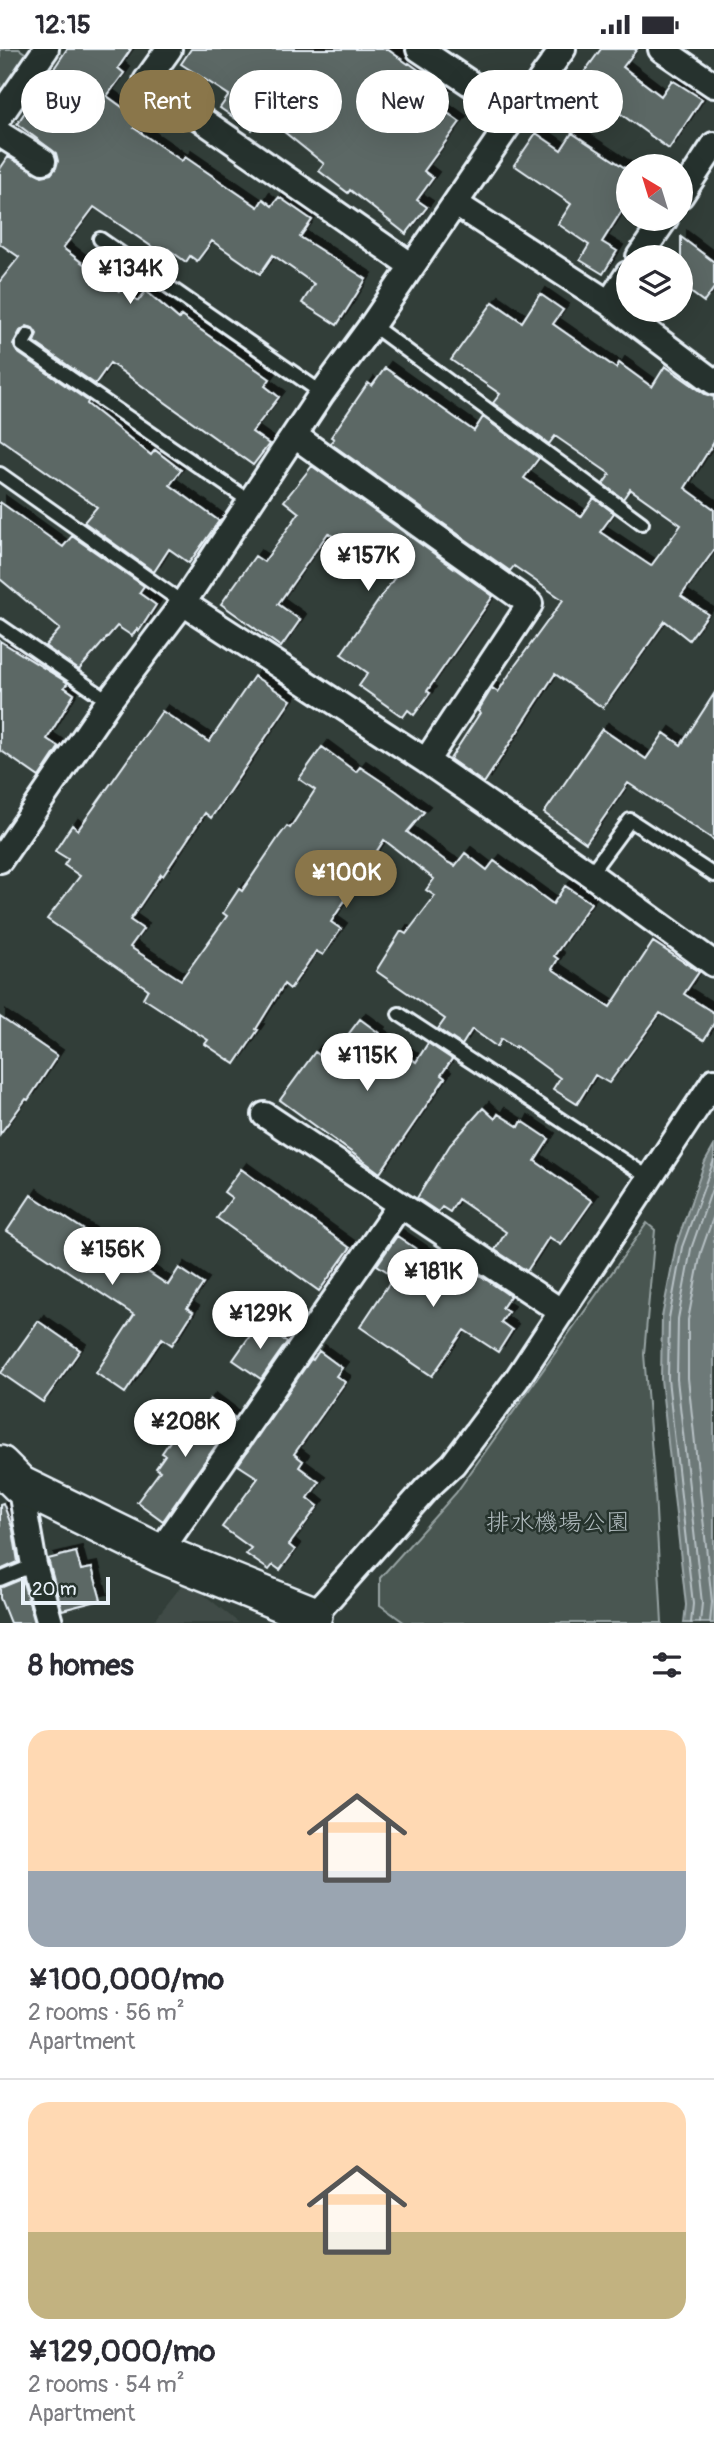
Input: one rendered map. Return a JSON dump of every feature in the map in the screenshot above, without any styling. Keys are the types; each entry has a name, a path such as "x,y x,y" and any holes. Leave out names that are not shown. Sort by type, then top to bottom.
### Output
{"street":[{"path":"0,116 46,49"},
{"path":"169,49 146,81 412,266"},
{"path":"419,49 463,78"},
{"path":"548,70 563,49"},
{"path":"661,49 714,85"},
{"path":"0,860 109,701 183,603 322,394 503,133"},
{"path":"0,134 43,161"},
{"path":"693,177 714,145"},
{"path":"456,204 608,303 714,382"},
{"path":"608,303 616,291"},
{"path":"295,436 530,604 426,761"},
{"path":"183,603 426,761 590,874 714,964"},
{"path":"10,1475 159,1553 318,1620 427,1488 453,1464 517,1379 714,1081"},
{"path":"265,1115 562,1312"},
{"path":"159,1553 400,1205"},
{"path":"10,1475 50,1623"}],"lane":[{"path":"100,239 322,394"},
{"path":"372,325 642,523"},
{"path":"28,335 22,345 251,502"},
{"path":"0,474 183,603"},
{"path":"0,626 109,701"},
{"path":"590,874 630,820 714,875"},
{"path":"399,1014 651,1179"},
{"path":"0,1579 34,1565"}],"shaded area":[{"path":"186,1580 239,1623 152,1623"}],"green space":[{"path":"0,49 19,49 28,55 0,94"},
{"name":"排水機場公園","path":"647,1223 655,1230 644,1354 662,1623 405,1623 380,1605 380,1578 456,1493"}],"water":[{"path":"714,1146 714,1623 684,1623 686,1605 661,1379 662,1317 676,1245 705,1162"}],"building":[{"path":"67,49 131,49 118,68 120,70 119,80 107,96 119,105 119,133 141,133 182,161 185,157 258,207 263,199 272,206 279,197 312,220 300,237 366,279 337,325 302,303 314,284 273,255 260,274 212,241 197,261 190,256 186,262 168,249 164,255 94,207 63,248 119,291 122,287 138,301 146,291 179,319 181,316 270,379 265,386 279,397 252,432 269,444 253,465 110,363 95,384 34,342 37,334 33,328 27,326 20,331 13,344 17,352 88,401 87,404 151,455 155,450 181,470 170,485 219,521 189,563 169,549 154,572 84,522 97,507 0,439 0,281 19,257 0,244 0,169 8,157 42,176 51,174 56,168 56,153 29,133 105,133 105,70 53,70"},
{"path":"191,49 387,49 419,70 356,70 356,133 449,133 449,114 460,122 424,171 433,178 417,200 427,207 406,234 350,190 348,193 319,171 324,164 285,133 342,133 342,70 229,70 229,95 215,86 215,70 190,70 181,64"},
{"path":"601,49 637,49 623,67 661,96 672,80 702,99 669,149 623,116 623,70 586,70"},
{"path":"229,95 229,114 220,108"},
{"path":"536,133 561,150 572,133 616,162 616,220 602,242 616,253 603,274 580,260 589,245 558,224 571,204 514,165"},
{"path":"681,237 692,245 681,245"},
{"path":"693,246 714,262 714,288 704,302 693,294"},
{"path":"540,294 563,310 553,324 616,368 619,363 652,387 665,366 705,394 714,397 714,442 685,488 714,509 714,550 681,596 708,614 689,640 665,621 603,708 555,674 484,783 450,759 480,713 478,711 492,688 498,692 563,600 514,566 510,571 330,443 334,439 331,437 368,383 372,386 385,368 474,431 483,417 539,458 524,478 581,517 594,498 614,513 600,532 651,566 681,525 630,489 623,499 603,484 610,474 555,436 549,444 493,403 500,394 451,360 493,302 522,322"},
{"path":"312,466 493,596 427,691 430,693 414,715 408,710 403,717 359,686 368,673 341,654 395,577 328,533 278,604 300,620 281,647 221,604 255,556 264,562 299,513 284,501"},
{"path":"0,502 63,547 72,536 144,586 139,593 156,605 139,631 137,629 132,636 117,626 79,670 45,646 60,629 0,579"},
{"path":"0,641 68,683 64,687 74,694 47,739 59,747 39,777 0,750"},
{"path":"254,676 291,700 211,818 205,813 130,920 143,929 130,947 181,980 227,916 223,913 239,889 242,891 315,790 299,779 322,747 356,772 360,767 424,812 407,832 447,862 455,866 465,853 487,870 494,861 553,904 565,886 591,903 554,956 558,959 552,969 610,1007 653,942 699,972 684,994 714,1013 714,1023 704,1040 660,1013 609,1083 595,1075 577,1104 553,1089 560,1078 516,1046 515,1048 501,1039 497,1047 472,1029 462,1045 438,1029 445,1019 376,971 401,931 406,934 435,896 426,890 434,879 384,840 331,922 341,929 323,955 316,951 290,989 284,984 235,1064 205,1044 208,1040 143,998 148,989 47,919 80,876 64,865 68,859 55,851 72,825 78,830 162,711 209,742"},
{"path":"714,694 714,840 628,783 586,843 544,813 602,729 646,759 664,733 681,745"},
{"path":"0,1017 57,1056 28,1100 26,1099 0,1134"},
{"path":"360,1019 379,1033 377,1035 416,1062 428,1043 452,1059 441,1075 445,1078 380,1173 280,1100 315,1052 328,1061"},
{"path":"483,1108 495,1119 498,1114 519,1127 522,1121 549,1139 535,1161 592,1201 561,1245 549,1237 527,1271 495,1250 506,1232 458,1199 450,1212 442,1207 438,1212 417,1198 450,1145"},
{"path":"241,1169 350,1248 319,1291 217,1218 232,1198 224,1192"},
{"path":"31,1195 168,1285 179,1268 203,1284 187,1308 193,1312 172,1345 162,1338 125,1393 96,1373 134,1315 7,1231"},
{"path":"397,1236 471,1286 478,1274 510,1296 502,1308 508,1312 501,1322 512,1330 498,1352 464,1330 432,1376 360,1327 394,1276 377,1265"},
{"path":"38,1321 80,1350 43,1402 1,1373"},
{"path":"259,1323 287,1342 261,1379 233,1360"},
{"path":"319,1351 342,1368 336,1376 345,1382 294,1454 303,1461 299,1467 319,1482 308,1498 318,1506 289,1545 295,1550 280,1570 273,1565 269,1570 246,1554 251,1548 222,1527 258,1478 238,1465"},
{"path":"210,1399 235,1418 163,1521 137,1502 160,1471 156,1468 165,1455 162,1453 175,1434 181,1439"},
{"path":"3,1503 13,1530 18,1562 0,1570 0,1504"},
{"path":"76,1552 81,1570 92,1568 101,1600 62,1610 48,1559"},
{"path":"22,1579 35,1623 10,1623 0,1598 0,1588"}]}
